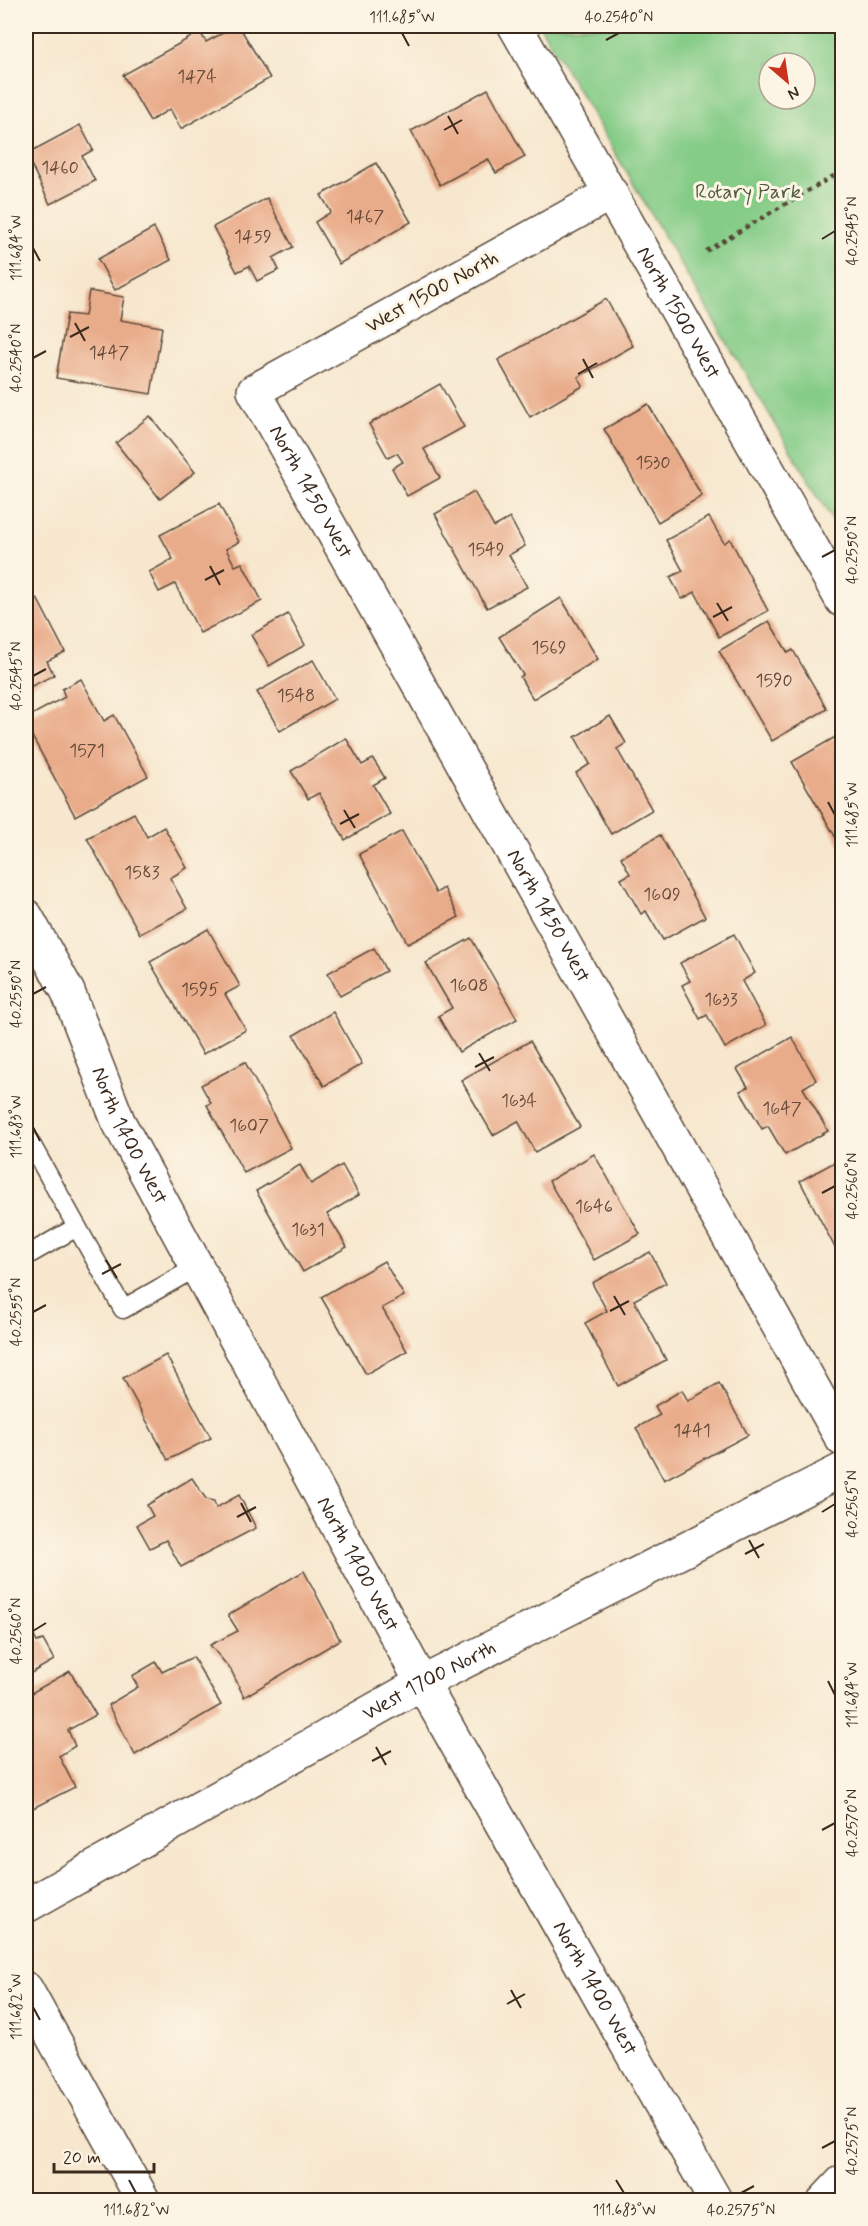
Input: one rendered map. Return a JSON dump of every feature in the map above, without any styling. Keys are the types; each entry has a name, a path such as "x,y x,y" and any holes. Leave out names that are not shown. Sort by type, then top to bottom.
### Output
{"street":[{"name":"North 1500 West","path":"515,26 843,600"},
{"name":"West 1500 North","path":"254,391 611,193"},
{"name":"North 1450 West","path":"254,391 843,1439"},
{"name":"North 1400 West","path":"26,916 68,992 118,1121 422,1683 715,2200"},
{"name":"West 1700 North","path":"26,1906 422,1683 843,1470"},
{"path":"26,1989 143,2200"},
{"path":"825,2200 843,2182"}],"lane":[{"path":"26,1135 123,1309 197,1267"},
{"path":"26,1256 77,1227"}],"path":[{"path":"706,251 840,172"}],"green space":[{"name":"Rotary Park","path":"540,26 842,26 842,537"}],"building":[{"path":"239,26 270,78 181,129 170,109 150,121 123,75 200,32 206,42"},
{"path":"488,89 525,157 496,173 488,159 440,185 411,131"},
{"path":"80,125 93,150 82,156 95,181 50,204 26,154"},
{"path":"376,163 411,222 339,264 315,222 331,212 321,195"},
{"path":"267,198 293,247 273,258 279,270 257,281 249,266 237,272 213,227"},
{"path":"154,228 171,260 115,290 98,259"},
{"path":"89,291 124,297 120,320 162,327 151,394 56,378 67,314 85,316"},
{"path":"606,299 633,346 578,377 583,386 530,417 498,360"},
{"path":"440,384 464,427 424,449 440,478 407,496 392,468 403,462 397,453 388,458 369,424"},
{"path":"648,404 702,496 658,522 604,429"},
{"path":"150,416 195,472 160,499 116,443"},
{"path":"474,492 494,527 510,518 525,546 509,555 527,587 487,608 435,514"},
{"path":"219,504 239,542 226,549 235,566 242,563 262,601 200,633 175,584 159,592 149,572 173,559 160,535"},
{"path":"709,517 724,543 730,539 768,611 719,637 695,592 682,599 670,577 683,571 666,540"},
{"path":"37,598 65,652 47,661 54,675 26,689 26,604"},
{"path":"561,598 598,659 533,699 520,677 523,675 499,637"},
{"path":"288,614 305,645 269,666 251,635"},
{"path":"769,621 788,653 793,650 827,709 772,741 719,651"},
{"path":"313,660 335,699 280,731 257,692"},
{"path":"81,679 104,721 114,715 148,776 75,816 26,725 26,718 65,697 62,689"},
{"path":"610,716 626,743 617,749 652,810 611,834 576,773 590,764 575,737"},
{"path":"837,736 842,745 842,844 840,845 792,762"},
{"path":"346,738 362,765 373,759 385,778 373,785 390,814 345,840 319,793 308,799 291,771"},
{"path":"134,813 147,837 164,827 187,868 170,878 187,909 140,934 87,838"},
{"path":"402,831 436,893 444,888 459,917 408,944 359,854"},
{"path":"660,835 705,917 663,940 646,911 641,914 621,879 630,874 621,857"},
{"path":"208,929 240,986 225,994 246,1030 203,1054 150,962"},
{"path":"734,934 755,973 742,981 766,1025 725,1048 707,1015 700,1019 682,985 690,981 680,963"},
{"path":"471,938 517,1019 459,1052 438,1016 452,1008 426,963"},
{"path":"374,948 386,971 340,996 328,973"},
{"path":"333,1012 362,1064 324,1086 294,1035"},
{"path":"792,1037 816,1080 803,1088 828,1131 785,1155 768,1126 762,1129 740,1091 748,1087 737,1069"},
{"path":"530,1041 580,1127 535,1152 518,1121 493,1135 461,1080"},
{"path":"245,1062 291,1148 244,1173 207,1105 211,1103 201,1085"},
{"path":"594,1154 640,1234 594,1260 549,1181"},
{"path":"842,1158 842,1261 800,1181"},
{"path":"300,1165 311,1184 342,1165 359,1195 327,1214 347,1247 303,1272 256,1191"},
{"path":"650,1252 666,1283 634,1300 666,1360 618,1386 585,1323 607,1311 592,1283"},
{"path":"384,1261 404,1296 382,1308 407,1351 366,1374 321,1297"},
{"path":"166,1355 211,1438 168,1460 123,1378"},
{"path":"719,1383 748,1435 664,1480 636,1428 660,1415 655,1406 682,1390 688,1401"},
{"path":"192,1478 206,1499 214,1501 216,1508 239,1495 256,1528 181,1567 166,1540 150,1548 137,1525 153,1516 147,1505"},
{"path":"304,1571 340,1640 244,1697 231,1670 210,1645 238,1631 228,1615"},
{"path":"26,1622 37,1642 43,1640 54,1660 26,1676"},
{"path":"193,1657 221,1705 135,1755 108,1705 138,1687 132,1676 156,1662 162,1672"},
{"path":"70,1671 96,1715 68,1730 75,1746 59,1756 75,1787 33,1808 26,1795 26,1696"}]}
